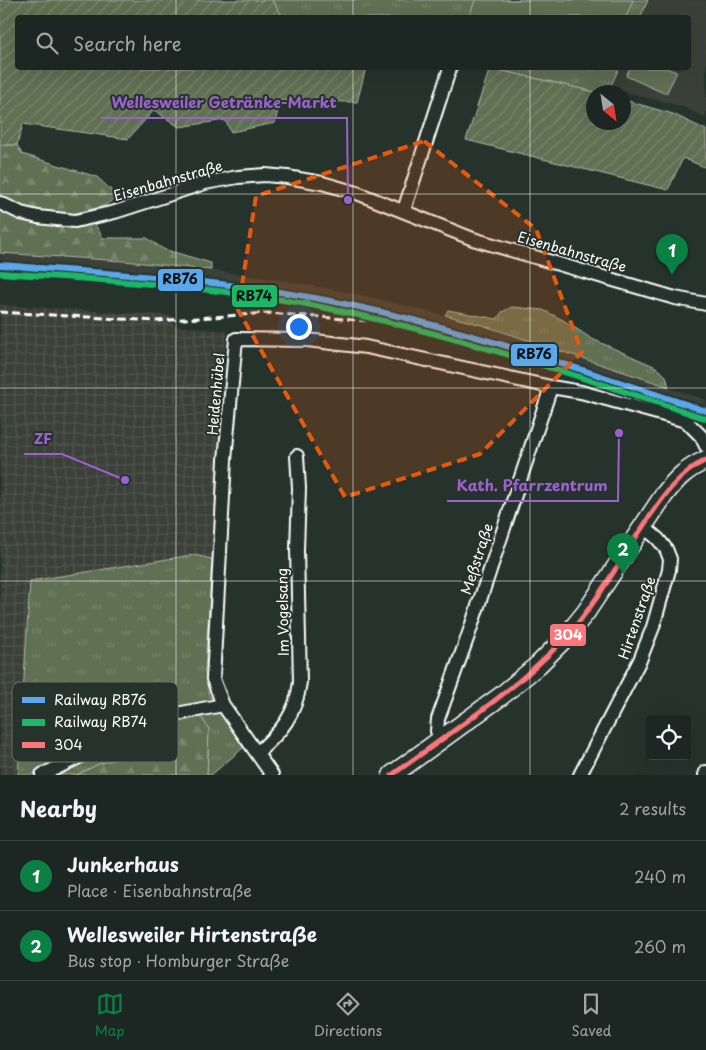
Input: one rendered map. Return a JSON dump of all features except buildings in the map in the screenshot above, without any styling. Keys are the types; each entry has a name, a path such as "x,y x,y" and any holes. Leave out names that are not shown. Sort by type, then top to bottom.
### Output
{"main road":[{"path":"392,775 501,696 538,665 565,638 586,612 664,495 688,469 706,460"}],"street":[{"path":"404,210 449,70"},
{"name":"Eisenbahnstraße","path":"0,203 22,213 38,217 75,221 115,212 205,184 238,177 265,175 322,183 404,210 473,239 675,298 706,304"},
{"name":"Heidenhübel","path":"272,775 223,705 213,679 225,460 236,339 307,340 366,347 581,392 686,421 701,436 706,446"},
{"name":"Meßstraße","path":"441,740 437,731 438,719 468,636 551,387"},
{"name":"Im Vogelsang","path":"258,753 283,727 295,708 300,682 297,550 299,488 297,456"},
{"name":"Hirtenstraße","path":"580,775 640,660 653,627 669,570 670,559 666,549 644,526"},
{"path":"178,713 223,705"},
{"path":"42,775 68,762"}],"highlighted area":[{"path":"424,141 536,229 582,352 480,454 345,497 238,310 256,196"}],"shaded area":[{"path":"648,0 706,0 706,118 684,107 631,93 631,85 611,85 618,70 691,70 691,15 641,15"},
{"path":"0,253 124,261 211,270 362,295 485,326 706,400 706,416 479,342 358,311 209,287 0,270"},
{"path":"0,305 173,316 174,326 227,331 212,559 193,555 30,581 24,682 12,682 12,762 19,762 18,775 0,775"}],"green space":[{"path":"0,0 272,0 282,15 15,15 15,70 365,70 357,102 280,101 275,123 231,132 225,120 179,127 154,110 128,139 23,124 17,145 0,145"},
{"path":"272,0 648,0 641,15 281,15"},
{"path":"475,0 633,0 627,15 470,15"},
{"path":"489,70 499,70 586,90 586,130 631,130 631,102 673,114 706,130 706,165 704,167 683,158 668,190 466,140"},
{"path":"499,70 618,70 611,85 586,85 586,90"},
{"path":"629,70 672,70 677,72 666,94 626,76"},
{"path":"0,145 17,145 22,154 97,177 110,189 115,198 106,205 87,211 103,238 147,238 163,249 211,263 211,270 124,261 0,253"},
{"path":"512,307 543,310 563,320 592,339 656,367 666,376 669,387 485,326 445,315 448,310 497,319 502,312"},
{"path":"193,555 212,559 205,671 209,696 223,705 243,748 211,775 207,775 209,729 184,720 178,723 178,682 24,682 30,581"},
{"path":"201,717 209,729 207,775 76,775 105,762 178,762 178,723 184,720"},
{"path":"19,762 105,762 76,775 18,775"}],"railway":[{"path":"0,312 156,321 268,313 421,325 476,336"}],"rail line":[{"name":"RB76","path":"0,265 158,277 237,286 276,291 365,308 464,333 706,411"},
{"name":"RB74","path":"0,273 119,281 238,293 316,306 414,328 463,342 560,371 704,418"}],"transit line":[{"name":"304","path":"392,775 503,694 564,639 595,600 661,500 685,473 706,460"}],"place":[{"name":"Wellesweiler Getränke-Markt","path":"348,200"},
{"name":"Junkerhaus","path":"672,275"},
{"name":"Kath. Pfarrzentrum","path":"619,433"},
{"name":"ZF","path":"125,480"},
{"name":"Wellesweiler Hirtenstraße","path":"623,574"}]}
